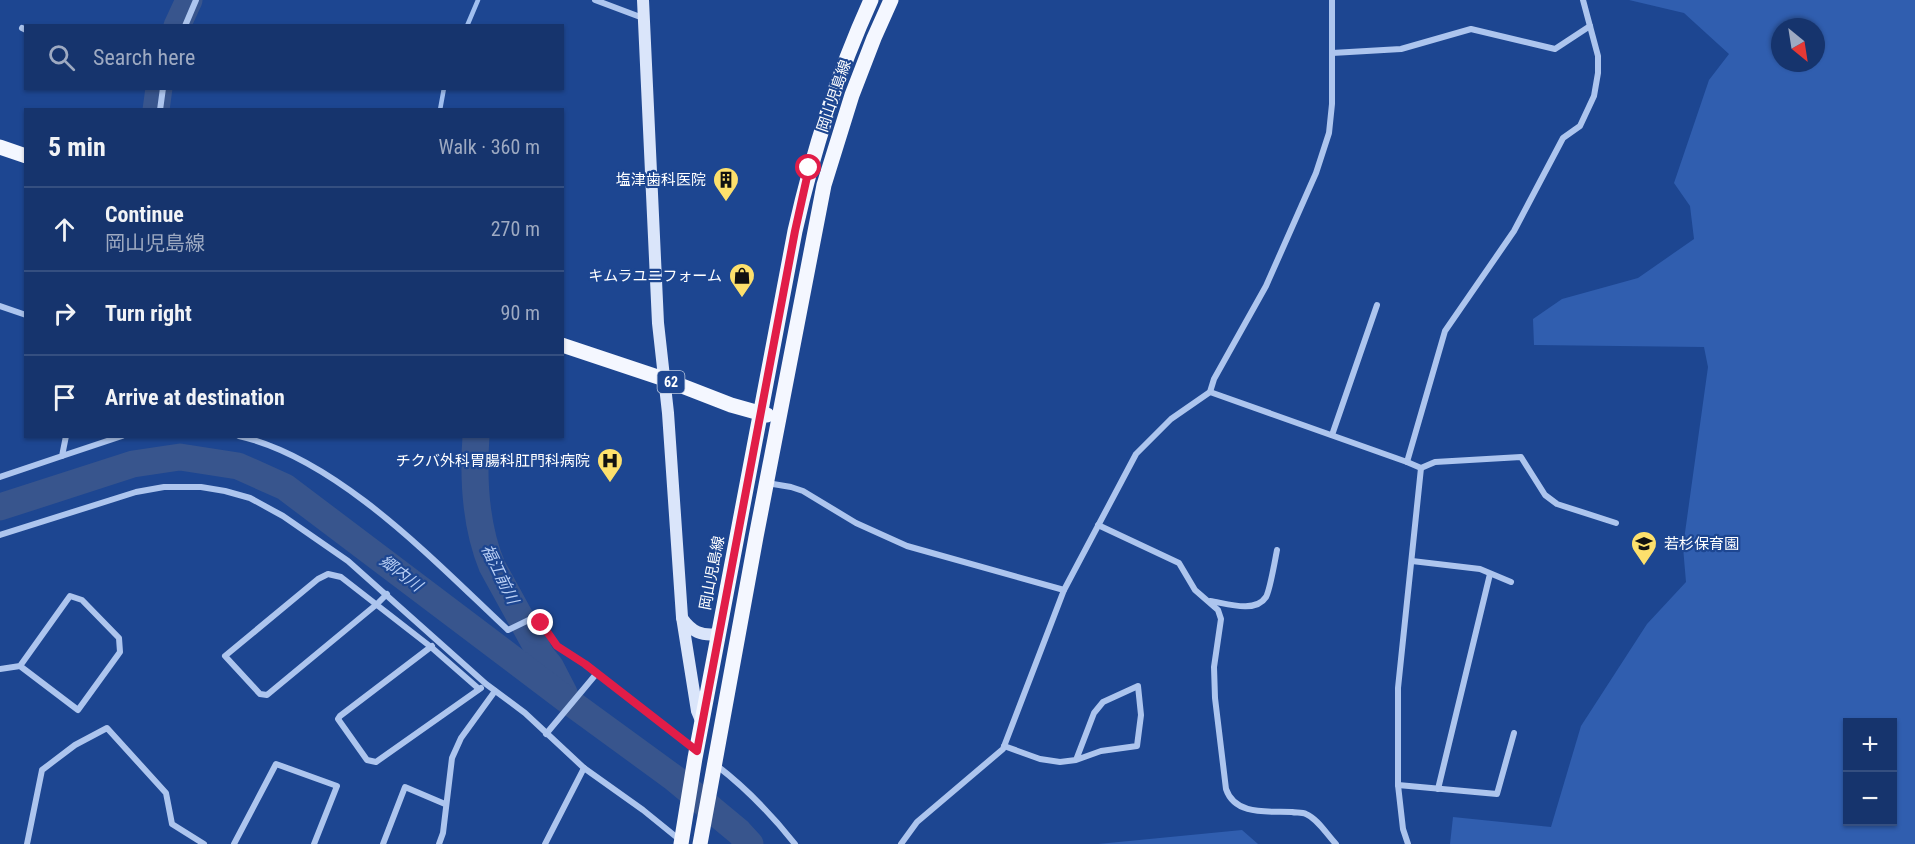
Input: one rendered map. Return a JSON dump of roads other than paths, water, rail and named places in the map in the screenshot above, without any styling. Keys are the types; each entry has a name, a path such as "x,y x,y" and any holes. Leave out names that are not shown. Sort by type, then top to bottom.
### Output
{"main road":[{"name":"岡山児島線","path":"683,840 718,634 809,168 829,105 871,0"},
{"name":"岡山児島線","path":"700,844 766,483 824,185 852,95 891,0"},
{"path":"860,24 877,30"},
{"path":"0,147 24,155"},
{"name":"62","path":"564,346 664,379 731,405 779,419"},
{"path":"739,530 756,537"}],"street":[{"path":"186,24 196,0"},
{"path":"595,0 644,18"},
{"path":"643,0 658,323 668,413 682,617 697,711 702,723"},
{"path":"901,844 917,822 1004,746 1064,591 1136,454 1171,419 1210,392 1214,379 1266,286 1316,173 1329,133 1332,104 1332,0"},
{"path":"1407,462 1445,331 1514,231 1563,138 1580,126 1594,96 1598,56 1583,0"},
{"path":"1332,53 1401,49 1471,29 1556,49 1590,26"},
{"path":"160,108 163,90"},
{"path":"1332,435 1377,305"},
{"path":"0,306 24,314"},
{"path":"1210,392 1420,468 1435,462 1521,457 1545,495 1557,504 1616,523"},
{"path":"62,456 66,438"},
{"path":"0,477 116,438"},
{"path":"247,438 262,442 313,467 383,514 508,630 537,616 557,646 696,754"},
{"path":"1408,844 1402,829 1398,785 1398,688 1420,468"},
{"path":"766,483 803,491 856,523 907,546 1064,591"},
{"path":"0,535 136,492 164,487 201,487 250,498 283,516 348,561 486,684 525,713 584,768 683,840"},
{"path":"1098,525 1179,563 1195,590 1218,610 1221,619 1214,667 1215,698 1229,800 1238,807 1253,810 1305,813 1315,820 1335,844"},
{"path":"1209,600 1245,607 1257,604 1266,598 1277,550"},
{"path":"1412,561 1480,570 1511,582"},
{"path":"387,594 377,604 267,695 260,694 225,656 318,579 328,574 341,577 377,604 479,689"},
{"path":"1438,789 1490,574"},
{"path":"0,669 20,666 78,710 120,652 119,639 82,600 70,596 20,666"},
{"path":"682,617 695,632 703,635 718,634"},
{"path":"438,641 338,719 367,760 376,762 486,684"},
{"path":"546,734 595,675"},
{"path":"1004,746 1040,759 1060,762 1076,760 1101,752 1137,746 1141,715 1138,686 1102,702 1094,713 1076,760"},
{"path":"440,844 452,758 461,738 495,691"},
{"path":"27,844 42,770 75,745 107,728 166,794 172,824 204,844"},
{"path":"1398,785 1497,794 1514,733"},
{"path":"236,844 276,764 337,786 314,844"},
{"path":"713,767 736,780 770,814 795,844"},
{"path":"545,844 584,768"},
{"path":"383,844 405,787 445,804"}],"waterway":[{"name":"福江前川","path":"178,24 189,0"},
{"path":"468,24 478,0"},
{"name":"福江前川","path":"156,108 159,90"},
{"path":"440,108 444,90"},
{"name":"福江前川","path":"476,438 476,502 486,550 492,566 564,693"},
{"name":"郷内川","path":"0,507 133,464 180,457 238,466 285,487 674,778 739,832 750,844"}],"place":[{"name":"塩津歯科医院","path":"726,203"},
{"name":"キムラユニフォーム","path":"742,299"},
{"name":"チクバ外科胃腸科肛門科病院","path":"610,484"},
{"name":"若杉保育園","path":"1644,567"}]}
